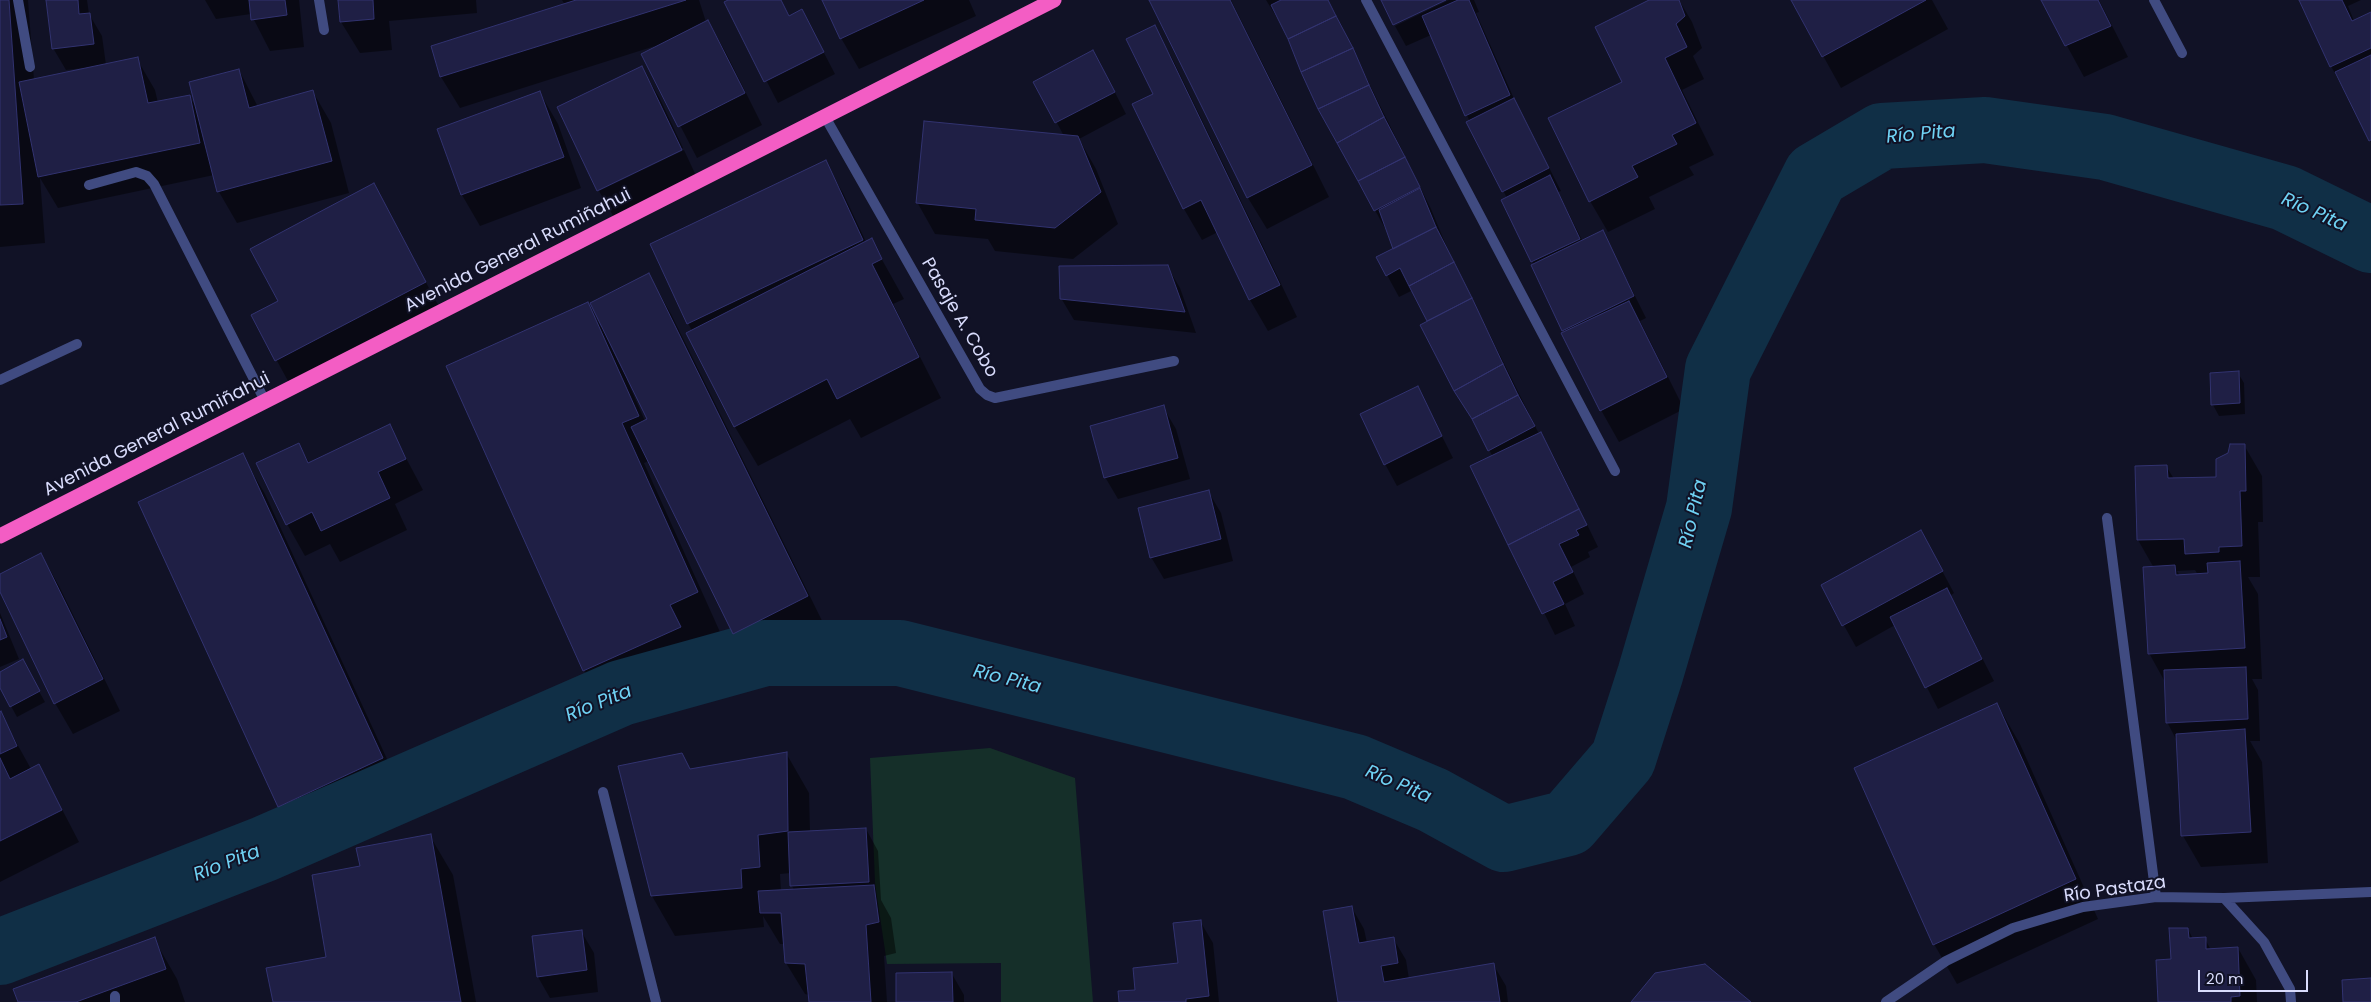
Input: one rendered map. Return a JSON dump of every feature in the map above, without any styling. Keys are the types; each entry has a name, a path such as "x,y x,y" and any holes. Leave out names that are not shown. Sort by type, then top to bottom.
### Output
{"highway":[{"name":"Avenida General Rumiñahui","path":"0,536 824,115 1054,0"}],"street":[{"path":"18,0 30,67"},
{"path":"319,0 324,30"},
{"path":"1366,0 1615,471"},
{"path":"2154,0 2182,53"},
{"name":"Pasaje A. Cobo","path":"824,115 975,380 987,395 995,398 1174,361"},
{"path":"89,185 136,172 147,176 154,184 265,401"},
{"path":"0,380 77,344"},
{"path":"2107,518 2156,897"},
{"path":"602,792 656,1002"},
{"name":"Río Pastaza","path":"1886,1002 1946,960 2012,928 2083,907 2156,897 2224,898 2371,892"},
{"path":"2224,898 2264,942 2290,988 2291,1002"}],"green space":[{"path":"990,748 1075,778 1093,1002 1001,1002 1001,963 887,964 875,883 870,758"}],"building":[{"path":"0,0 9,0 23,204 0,205"},
{"path":"46,0 78,0 79,14 90,13 94,44 52,49"},
{"path":"249,0 285,0 287,15 251,20"},
{"path":"338,0 373,0 374,19 340,22"},
{"path":"576,0 686,0 440,77 431,46"},
{"path":"728,0 781,0 789,16 802,9 824,52 764,82 724,2"},
{"path":"822,0 924,0 840,39"},
{"path":"1149,0 1230,0 1312,165 1247,198"},
{"path":"1281,0 1328,0 1336,16 1288,39 1271,5"},
{"path":"1381,0 1446,0 1393,25"},
{"path":"1458,0 1469,0 1510,95 1465,116 1422,16"},
{"path":"1649,0 1679,0 1685,16 1676,24 1687,47 1665,58 1696,123 1672,135 1677,144 1632,166 1638,177 1589,202 1548,118 1622,82 1595,27"},
{"path":"1791,0 1926,0 1822,57"},
{"path":"2041,0 2098,0 2111,26 2065,46"},
{"path":"2299,0 2342,0 2352,21 2371,12 2371,48 2330,67"},
{"path":"1336,16 1353,48 1301,72 1288,39"},
{"path":"708,20 745,93 678,127 641,54"},
{"path":"1155,25 1280,285 1249,300 1201,200 1183,209 1132,104 1153,94 1126,39"},
{"path":"1353,48 1369,85 1318,109 1301,72"},
{"path":"1093,50 1115,92 1055,123 1033,82"},
{"path":"2371,55 2371,140 2369,141 2335,72"},
{"path":"138,57 148,103 190,95 200,143 38,177 19,82"},
{"path":"642,66 682,150 597,191 557,107"},
{"path":"239,69 249,108 313,90 332,161 217,192 189,82"},
{"path":"1369,85 1384,117 1337,143 1318,109"},
{"path":"540,91 564,157 461,195 437,129"},
{"path":"1514,98 1549,168 1502,192 1466,122"},
{"path":"1384,117 1405,157 1358,181 1337,143"},
{"path":"924,121 1078,136 1101,192 1055,228 975,220 976,209 916,203"},
{"path":"1405,157 1420,187 1374,211 1358,181"},
{"path":"826,160 863,240 687,324 650,244"},
{"path":"1550,175 1580,239 1531,262 1501,200"},
{"path":"374,183 426,282 275,361 251,315 278,301 250,249"},
{"path":"1420,188 1436,227 1393,249 1379,210"},
{"path":"1436,227 1454,262 1409,286 1400,268 1386,276 1376,257"},
{"path":"1603,230 1634,296 1562,331 1531,265"},
{"path":"872,238 882,259 872,264 919,357 837,399 827,379 734,427 686,333"},
{"path":"1454,262 1472,298 1427,321 1409,286"},
{"path":"1168,265 1185,312 1060,299 1059,266"},
{"path":"649,273 808,596 733,634 631,427 647,419 590,303"},
{"path":"1472,298 1503,364 1454,391 1420,325"},
{"path":"1629,301 1667,377 1600,411 1561,333"},
{"path":"588,302 639,416 622,423 698,592 670,605 681,627 583,671 446,366"},
{"path":"1503,364 1518,395 1472,419 1454,391"},
{"path":"2239,371 2240,403 2211,405 2210,373"},
{"path":"1418,386 1442,436 1384,465 1360,414"},
{"path":"1518,395 1535,426 1488,451 1472,419"},
{"path":"1164,405 1178,458 1104,478 1090,426"},
{"path":"390,424 406,459 378,472 390,498 321,531 312,512 286,525 256,463 299,443 308,463"},
{"path":"1541,432 1579,509 1508,545 1470,466"},
{"path":"2230,444 2245,444 2246,491 2240,491 2242,546 2219,547 2219,552 2185,554 2184,539 2137,540 2135,466 2167,465 2168,478 2216,477 2216,459 2228,453"},
{"path":"243,453 383,758 278,807 138,502"},
{"path":"1209,490 1221,539 1150,558 1138,508"},
{"path":"1579,509 1587,525 1576,530 1579,535 1559,544 1573,572 1553,582 1564,604 1542,614 1508,545"},
{"path":"1921,530 1943,571 1842,626 1821,585"},
{"path":"41,553 103,679 54,704 0,592 0,574"},
{"path":"2240,561 2245,648 2148,654 2143,567 2175,565 2176,575 2208,573 2207,563"},
{"path":"1947,588 1982,659 1925,688 1890,617"},
{"path":"0,619 7,637 0,640"},
{"path":"23,659 40,691 10,707 0,688 0,672"},
{"path":"2246,667 2248,719 2166,723 2164,670"},
{"path":"1997,703 2076,879 1933,945 1854,768"},
{"path":"0,712 17,746 0,754"},
{"path":"2245,729 2251,832 2181,836 2176,734"},
{"path":"787,752 788,831 758,835 760,867 741,869 742,888 651,896 618,766 682,753 690,769"},
{"path":"0,758 10,779 39,764 62,810 0,841"},
{"path":"866,828 869,882 790,886 788,832"},
{"path":"431,834 461,1002 273,1002 266,968 326,957 312,875 360,866 356,848"},
{"path":"874,885 879,922 866,925 871,1002 809,1002 805,964 785,963 781,913 760,913 758,891"},
{"path":"1352,906 1359,943 1394,937 1398,963 1381,966 1384,982 1494,963 1500,1002 1338,1002 1323,911"},
{"path":"1201,920 1209,996 1186,999 1186,1002 1119,1002 1118,991 1135,990 1133,968 1178,963 1173,923"},
{"path":"2169,928 2188,928 2189,938 2206,937 2206,949 2238,947 2240,996 2231,997 2231,1002 2158,1002 2156,960 2171,959"},
{"path":"582,930 587,970 537,977 532,936"},
{"path":"155,937 166,969 76,1002 18,1002 13,989"},
{"path":"1705,964 1751,1002 1631,1002 1655,973"},
{"path":"952,972 953,1002 896,1002 896,973"},
{"path":"2371,978 2371,1002 2343,1002 2342,980"}],"waterway":[{"name":"Río Pita","path":"0,952 264,849 621,693 765,653 900,653 1296,752 1355,767 1433,800 1504,839 1568,823 1623,759 1699,508 1718,369 1816,175 1882,136 1985,130 2105,147 2285,198 2371,240"}]}
